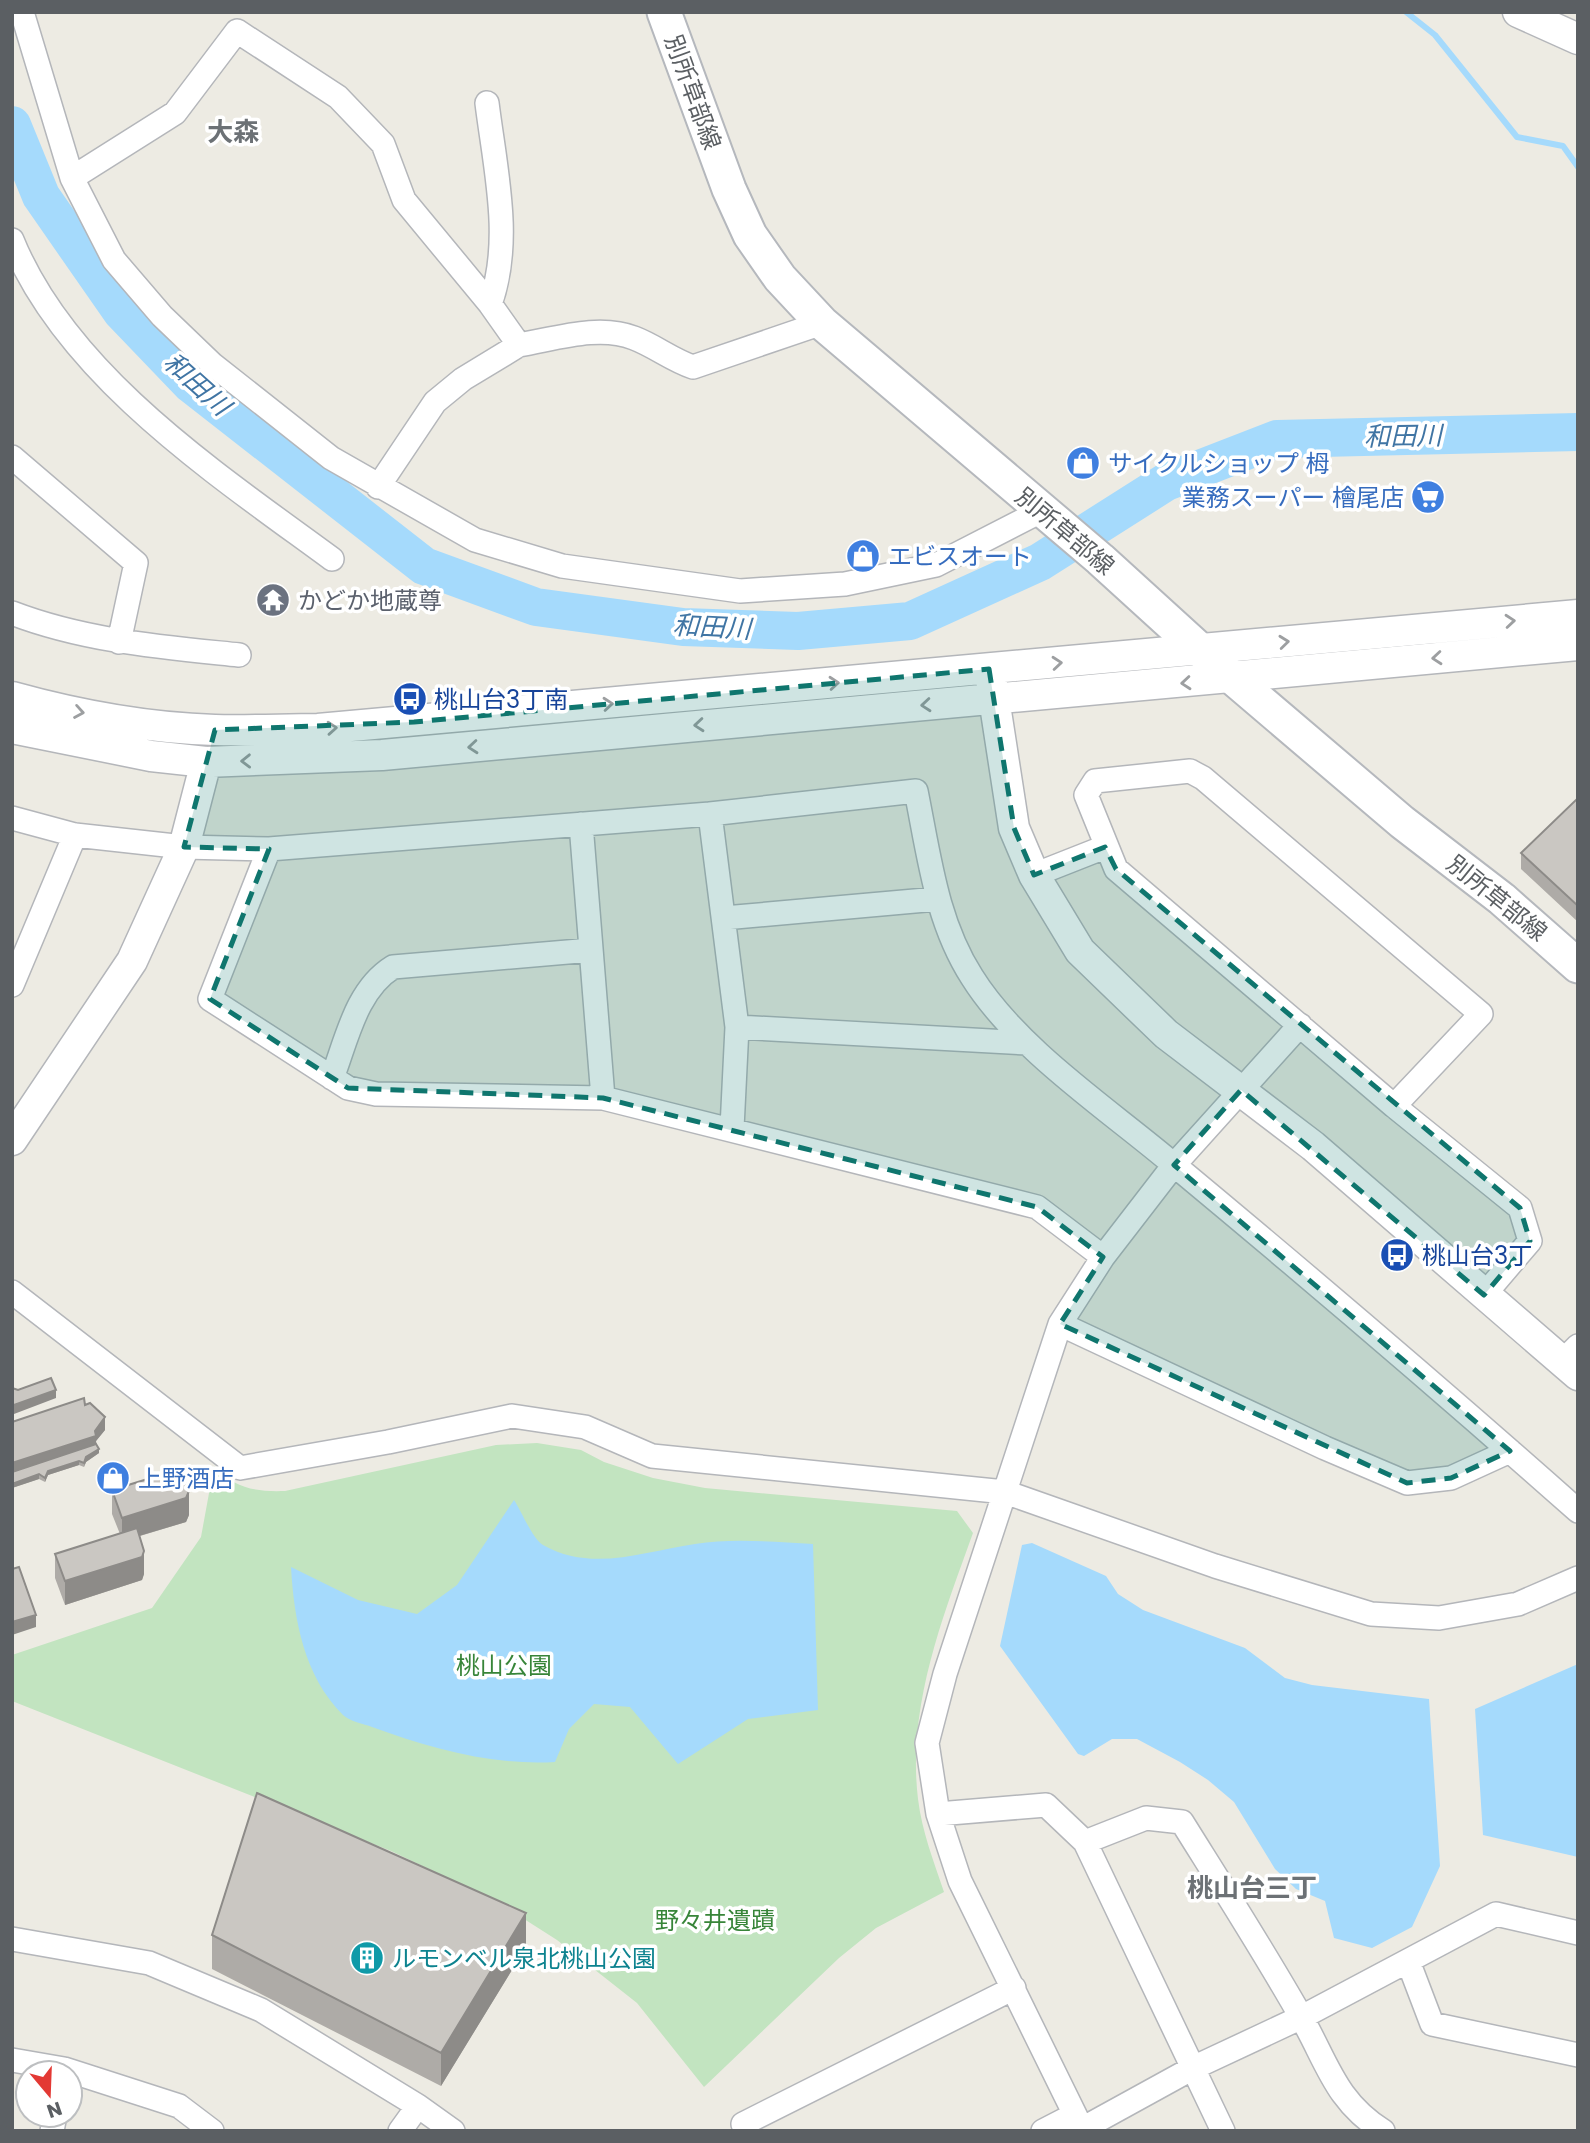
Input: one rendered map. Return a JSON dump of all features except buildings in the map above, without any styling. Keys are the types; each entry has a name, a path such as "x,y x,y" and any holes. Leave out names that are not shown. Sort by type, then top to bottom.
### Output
{"main road":[{"name":"別所草部線","path":"664,12 729,189 750,235 780,278 822,323 1100,559 1200,650 1402,822 1502,899 1578,966"}],"street":[{"path":"22,12 72,178 114,260 162,316 212,364 331,458 475,540 562,566 740,591 845,584 936,565 1046,514"},
{"path":"1518,12 1578,39"},
{"path":"72,178 175,113 237,31 338,97 383,144 404,200 490,304 519,345"},
{"path":"487,103 500,211 500,276 490,304"},
{"path":"12,240 41,292 73,338 124,395 196,458 332,559"},
{"path":"378,487 435,402 463,379 519,345 601,332 633,337 676,361 694,367 822,323"},
{"path":"12,457 136,563 118,642"},
{"path":"12,612 45,625 118,642 239,655"},
{"path":"12,697 52,708 154,725 215,730 318,729 1578,615"},
{"path":"12,727 151,756 206,762 382,755 1578,645"},
{"path":"989,669 1014,828 1034,874 1080,951 1166,1034 1313,1146 1484,1296 1573,1361"},
{"path":"12,1140 132,961 184,847 215,730"},
{"path":"1394,1106 1481,1014 1203,778 1190,771 1095,781 1086,795 1116,869 1394,1106 1520,1208 1530,1241 1484,1296"},
{"path":"12,818 75,835 184,847 269,849 710,814 916,791 937,900 950,937 973,979 1027,1043 1174,1165 1578,1511"},
{"path":"710,814 737,1027 732,1128"},
{"path":"581,824 603,1098"},
{"path":"12,985 75,835"},
{"path":"1034,874 1105,847"},
{"path":"269,849 210,999 348,1088 376,1094 603,1098 732,1128 1037,1207 1102,1257"},
{"path":"724,918 937,900"},
{"path":"332,1078 363,996 377,977 393,967 591,950"},
{"path":"1080,2125 960,1881 938,1814 927,1743 944,1674 1060,1324 1102,1257 1174,1165 1300,1025"},
{"path":"737,1027 1027,1043"},
{"path":"12,1292 240,1468 388,1442 512,1416 585,1427 652,1456 1005,1492 1215,1566 1371,1614 1440,1619 1518,1604 1578,1578"},
{"path":"1060,1324 1325,1448 1407,1483 1451,1478 1510,1451"},
{"path":"938,1814 1046,1805 1085,1842 1223,2131"},
{"path":"1085,1842 1146,1818 1182,1822 1302,2017 1331,2079 1347,2102 1383,2131"},
{"path":"1043,2131 1080,2125 1302,2017 1496,1914 1578,1933"},
{"path":"12,1939 149,1962 261,2010 418,2106 453,2131"},
{"path":"1408,1961 1432,2024 1578,2055"},
{"path":"743,2124 1014,1988"},
{"path":"84,2077 179,2106 209,2130"},
{"path":"400,2131 418,2106"}],"highlighted area":[{"path":"989,669 1014,828 1034,875 1105,847 1116,869 1520,1208 1530,1241 1484,1295 1241,1090 1174,1165 1510,1451 1451,1478 1407,1483 1060,1324 1103,1257 1037,1207 603,1098 348,1088 210,999 269,849 184,847 215,730 414,722"}],"green space":[{"name":"桃山公園","path":"537,1443 581,1450 604,1462 653,1478 705,1488 957,1511 973,1533 939,1631 922,1697 918,1731 918,1799 929,1847 944,1892 876,1928 839,1958 704,2087 637,2003 557,1940 496,1901 391,1851 12,1701 12,1655 152,1608 201,1537 214,1466 246,1487 264,1491 285,1491 496,1445"}],"water":[{"path":"514,1500 539,1542 580,1558 619,1558 724,1541 813,1544 818,1710 748,1719 678,1764 630,1707 594,1704 569,1729 555,1762 532,1763 462,1754 416,1742 343,1715 330,1700 310,1665 298,1627 291,1567 358,1600 417,1614 457,1585"},
{"path":"1032,1543 1106,1576 1118,1594 1143,1610 1245,1648 1285,1678 1312,1685 1429,1699 1440,1866 1412,1927 1372,1948 1334,1938 1325,1901 1296,1889 1275,1869 1234,1802 1208,1780 1137,1739 1112,1739 1084,1756 1078,1754 1000,1646 1022,1545"},
{"path":"1578,1664 1578,1857 1483,1835 1475,1709"}],"waterway":[{"path":"1406,12 1435,35 1517,137 1563,146 1578,167"},
{"name":"和田川","path":"12,125 41,196 121,311 191,384 424,566 536,607 683,627 798,631 910,621 1040,562 1166,482 1277,439 1578,432"}],"place":[{"name":"サイクルショップ 栂","path":"1083,463"},
{"name":"業務スーパー 檜尾店","path":"1428,497"},
{"name":"エビスオート","path":"863,556"},
{"name":"かどか地蔵尊","path":"273,600"},
{"name":"桃山台3丁南","path":"410,699"},
{"name":"桃山台3丁","path":"1397,1255"},
{"name":"上野酒店","path":"113,1478"},
{"name":"ルモンベル泉北桃山公園","path":"367,1958"}],"district":[{"name":"大森","path":"233,132"},
{"name":"桃山台三丁","path":"1252,1888"}],"park label":[{"name":"野々井遺蹟","path":"715,1920"}]}
